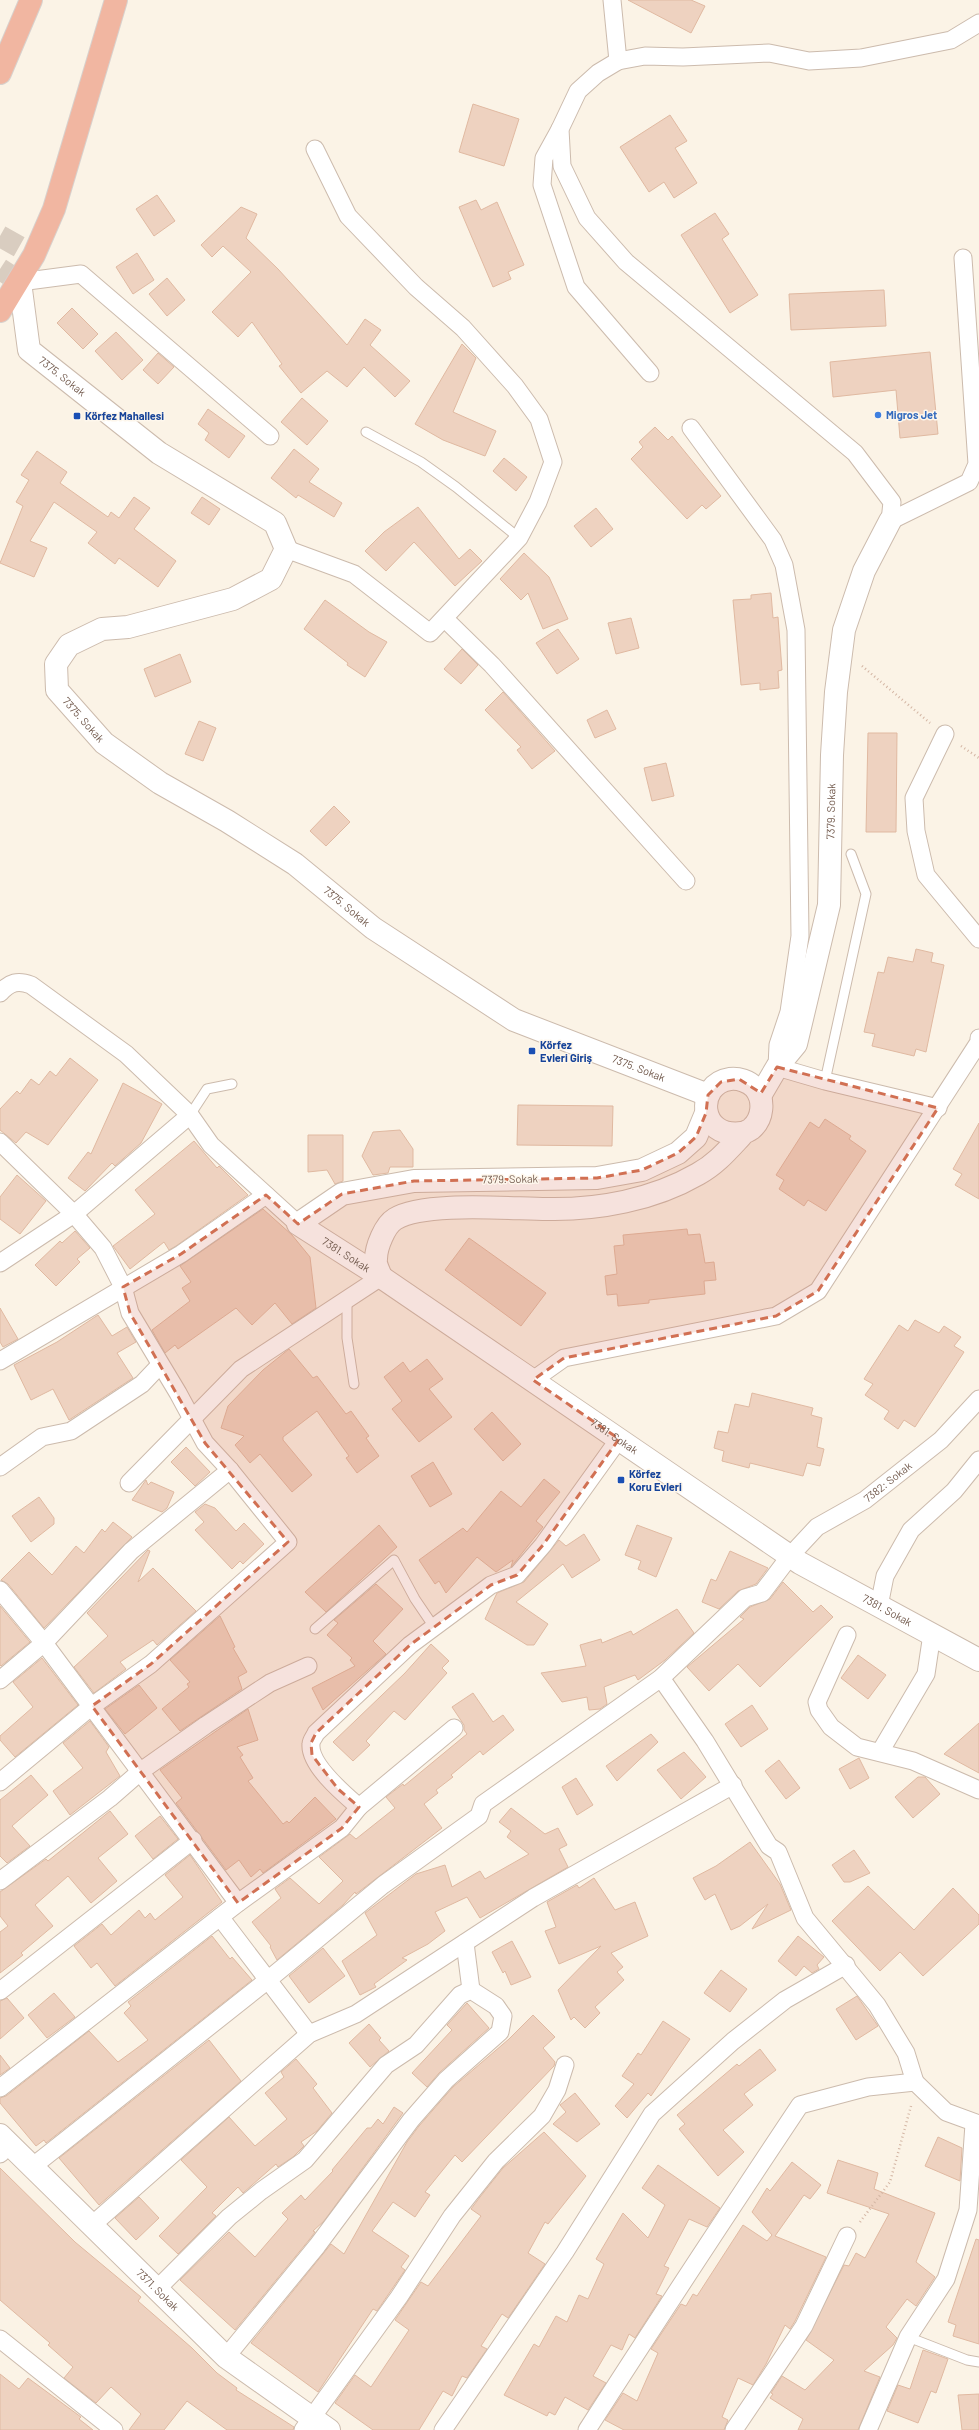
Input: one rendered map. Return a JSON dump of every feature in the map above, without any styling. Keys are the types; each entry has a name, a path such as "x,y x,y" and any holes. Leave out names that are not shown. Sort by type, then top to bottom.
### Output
{"highway":[{"path":"0,73 31,0"},
{"path":"0,311 20,282 34,255 54,209 116,0"}],"street":[{"path":"612,0 618,61"},
{"path":"650,373 576,287 542,185 544,158 578,91 598,73 618,61 645,56 683,57 770,54 809,61 860,58 951,40 979,23"},
{"path":"560,129 562,166 587,218 604,239 626,262 855,453 892,502 890,521"},
{"path":"286,549 354,574 430,633 445,619 519,538 538,502 553,462 539,419 515,386 463,328 416,287 348,216 315,149"},
{"path":"890,521 969,482 977,464 962,258"},
{"path":"20,282 81,274 270,436"},
{"name":"7375. Sokak","path":"20,282 29,350 159,453 275,523 286,549 271,579 233,599 128,627 102,629 69,645 56,664 57,690 104,743 160,783 227,821 295,864 373,928 514,1020 708,1104"},
{"path":"691,428 773,540 784,565 796,630 800,936 788,1012 778,1045 777,1067 826,1081 938,1108"},
{"name":"7379. Sokak","path":"380,1276 375,1260 378,1246 385,1232 395,1219 415,1212 440,1208 562,1209 611,1205 656,1192 697,1175 721,1158 742,1134 750,1129 761,1114 760,1096 777,1067 796,1044 829,905 832,755 836,692 844,630 864,571 890,521"},
{"path":"445,619 492,665 686,881"},
{"path":"944,734 914,798 916,832 926,875 979,939"},
{"path":"0,993 10,984 21,981 31,985 126,1054 190,1115 211,1145 298,1224"},
{"path":"533,1380 564,1358 776,1316 818,1291 938,1108 979,1042 979,1038"},
{"name":"7379. Sokak","path":"298,1224 342,1194 414,1181 597,1178 642,1170 678,1153 696,1137 708,1104 721,1082 730,1079 748,1082 760,1096"},
{"path":"708,1104 716,1128 724,1133 742,1134"},
{"path":"0,1263 74,1214 190,1115"},
{"path":"0,1142 74,1214 103,1248 123,1287 130,1313 192,1418 205,1443 230,1470 288,1542 151,1664 92,1706 0,1782"},
{"path":"0,1361 181,1254 266,1195"},
{"name":"7381. Sokak","path":"298,1224 380,1276 790,1556 979,1660"},
{"path":"129,1482 241,1369 380,1276"},
{"path":"0,1467 42,1438 71,1431 142,1384 160,1364"},
{"name":"7382: Sokak","path":"32,2167 269,1979 383,1885 479,1816 483,1804 661,1678 745,1598 762,1593 790,1556 817,1526 865,1500 941,1440 979,1399"},
{"path":"359,1807 338,1789 312,1755 311,1743 316,1733 410,1645 491,1585 516,1574 543,1545 619,1439"},
{"path":"879,1606 885,1576 911,1530 954,1491 979,1460"},
{"path":"0,1680 44,1643 131,1551 230,1470"},
{"path":"0,1590 44,1643 92,1706 193,1840 238,1903"},
{"path":"880,1752 926,1674 932,1634"},
{"path":"847,1635 820,1692 817,1702 819,1710 831,1727 857,1747 913,1761 979,1790"},
{"path":"0,1881 110,1798 141,1771 250,1695 308,1666"},
{"path":"661,1678 733,1785 769,1846 778,1852 805,1918 846,1965 877,2005 906,2053 915,2082 946,2112 977,2124 968,2210 946,2279 908,2337 868,2430"},
{"path":"0,2088 238,1903 342,1828 359,1807 454,1728"},
{"path":"91,2226 309,2034 356,2014 533,1898 733,1785"},
{"path":"0,1991 193,1840"},
{"path":"220,1917 269,1979 309,2034"},
{"path":"465,1943 471,1990"},
{"path":"443,2430 565,2252 652,2114 733,2041 784,2000 846,1965"},
{"path":"157,2289 229,2217 261,2191 305,2160 386,2065 416,2045 460,1995 471,1990"},
{"path":"226,2357 317,2246 411,2120 446,2080 500,2032 503,2016 496,2006 471,1990"},
{"path":"307,2424 399,2297 452,2216 496,2160 542,2116 557,2090 565,2065"},
{"path":"587,2430 720,2223 800,2105 868,2088 915,2082"},
{"name":"7371. Sokak","path":"3,2145 32,2167 226,2357 307,2424 329,2430"},
{"path":"734,2430 804,2326 846,2236"},
{"path":"0,2339 114,2430"}],"lane":[{"path":"366,432 421,462 456,487 519,538"},
{"path":"826,1081 866,894 851,854"},
{"path":"190,1115 207,1089 232,1084"},
{"path":"347,1298 347,1338 354,1384"},
{"path":"315,1629 394,1560 415,1599 434,1627"},
{"path":"908,2337 967,2360 979,2362"}],"path":[{"path":"841,649 944,734 979,758"},
{"path":"846,2236 868,2213 890,2182 910,2112 915,2082"}],"highlighted area":[{"path":"777,1067 938,1108 818,1291 776,1316 564,1358 533,1380 619,1439 543,1545 517,1575 491,1585 410,1645 316,1733 311,1743 312,1755 338,1789 359,1807 342,1828 238,1903 92,1706 151,1664 288,1542 205,1443 130,1313 123,1287 181,1254 266,1195 298,1224 342,1194 414,1181 597,1178 642,1170 678,1153 696,1137 706,1113 708,1095 721,1082 739,1079 761,1093"}],"building":[{"path":"628,0 691,0 705,6 691,33"},
{"path":"473,104 519,119 504,166 459,152"},
{"path":"670,115 687,141 675,148 697,183 674,198 664,182 649,192 620,147"},
{"path":"157,195 175,221 154,236 136,209"},
{"path":"476,200 481,210 497,202 524,265 508,272 511,279 493,287 459,207"},
{"path":"241,207 257,214 246,238 278,269 347,345 365,319 381,330 370,345 410,381 395,397 364,367 347,387 327,371 301,393 279,366 282,364 252,322 238,337 212,312 251,272 223,246 212,257 201,245"},
{"path":"715,213 729,234 722,239 758,295 730,313 681,235"},
{"path":"137,253 154,280 133,294 116,267"},
{"path":"167,278 185,300 167,316 149,294"},
{"path":"884,290 886,326 791,330 789,294"},
{"path":"72,308 98,334 83,349 57,323"},
{"path":"116,332 143,360 122,380 95,351"},
{"path":"462,344 476,358 453,412 496,431 485,456 443,440 415,424"},
{"path":"930,352 938,434 900,438 896,390 833,397 830,362"},
{"path":"158,353 174,367 158,384 143,370"},
{"path":"302,398 328,421 307,445 281,422"},
{"path":"208,409 245,436 229,458 205,440 209,433 198,424"},
{"path":"655,427 668,440 672,436 721,496 706,509 702,505 687,519 631,459 643,447 639,442"},
{"path":"294,449 319,469 309,482 342,503 334,517 298,495 296,498 271,478"},
{"path":"37,451 67,472 60,483 108,517 111,512 119,518 134,497 150,508 134,529 176,561 158,587 119,558 115,564 88,543 97,532 54,502 30,541 47,548 34,577 0,563 23,506 16,502 29,480 21,475"},
{"path":"504,458 527,477 516,491 493,471"},
{"path":"202,497 220,509 209,525 191,513"},
{"path":"418,507 459,559 470,549 482,561 455,586 414,542 386,571 365,551 384,532"},
{"path":"596,508 613,529 591,547 574,526"},
{"path":"524,553 549,577 568,619 543,629 528,593 521,600 500,579"},
{"path":"771,593 773,618 778,617 782,670 778,671 779,688 760,690 760,683 741,685 733,600 751,599 751,595"},
{"path":"325,600 369,632 387,642 365,677 347,665 348,663 304,629"},
{"path":"631,618 639,648 616,654 608,623"},
{"path":"558,629 579,659 557,674 536,643"},
{"path":"462,649 478,665 461,684 444,669"},
{"path":"180,654 191,682 155,697 144,669"},
{"path":"503,692 555,751 532,769 517,750 521,747 485,710"},
{"path":"607,710 616,729 595,738 587,720"},
{"path":"199,721 216,728 203,761 185,754"},
{"path":"868,733 897,733 896,832 866,832"},
{"path":"666,763 674,796 652,801 644,768"},
{"path":"334,806 350,822 326,846 310,831"},
{"path":"916,949 933,953 931,962 944,965 926,1052 916,1049 914,1056 872,1046 875,1034 864,1032 878,972 884,973 888,957 913,962"},
{"path":"70,1058 98,1080 48,1145 26,1132 16,1143 0,1130 0,1109 17,1091 20,1094 31,1079 39,1085 50,1071 56,1076"},
{"path":"123,1083 162,1104 141,1143 115,1166 112,1163 85,1191 68,1178 88,1152 91,1154"},
{"path":"518,1105 613,1106 612,1146 517,1145"},
{"path":"825,1119 851,1136 849,1139 866,1151 826,1211 808,1200 804,1206 779,1189 784,1180 776,1175 810,1122 819,1128"},
{"path":"979,1123 979,1199 955,1185 962,1174 953,1169"},
{"path":"400,1130 413,1149 413,1167 390,1167 388,1173 373,1175 362,1156 373,1132"},
{"path":"308,1135 343,1135 343,1181 335,1184 327,1170 308,1172"},
{"path":"194,1141 217,1168 219,1166 248,1195 176,1246 169,1250 164,1242 130,1269 113,1246 155,1214 135,1190"},
{"path":"17,1175 46,1201 20,1234 0,1219 0,1197"},
{"path":"263,1209 292,1235 310,1257 316,1308 292,1324 275,1303 252,1325 236,1308 178,1349 175,1345 165,1353 152,1330 190,1301 182,1288 191,1282 180,1266"},
{"path":"687,1229 688,1235 700,1234 705,1263 714,1262 716,1280 704,1281 705,1294 649,1300 649,1303 618,1306 617,1294 607,1295 605,1276 617,1274 614,1246 624,1245 623,1235"},
{"path":"75,1231 90,1248 77,1259 80,1262 56,1286 35,1265 60,1241 62,1243"},
{"path":"469,1238 546,1293 521,1326 445,1270"},
{"path":"0,1308 18,1339 3,1347 0,1342"},
{"path":"98,1315 112,1336 127,1327 136,1342 117,1353 133,1378 69,1420 53,1389 31,1400 14,1365 57,1342"},
{"path":"915,1320 939,1333 944,1326 961,1337 954,1346 964,1352 915,1427 904,1420 898,1429 884,1419 889,1411 865,1395 873,1384 864,1379 899,1325 908,1331"},
{"path":"289,1349 313,1378 317,1376 346,1414 351,1411 369,1436 366,1438 379,1456 357,1473 346,1458 349,1456 317,1411 283,1437 283,1440 312,1475 292,1492 260,1454 250,1463 235,1445 244,1436 221,1428 228,1406 263,1370"},
{"path":"427,1359 443,1379 429,1389 452,1417 419,1442 392,1409 402,1401 384,1377 403,1362 410,1372"},
{"path":"752,1393 813,1408 811,1415 822,1418 817,1447 824,1449 820,1466 807,1463 803,1476 750,1463 749,1468 722,1461 724,1451 714,1448 718,1431 728,1433 735,1404 749,1407"},
{"path":"492,1412 521,1444 503,1461 474,1429"},
{"path":"186,1447 210,1472 195,1486 171,1462"},
{"path":"433,1462 452,1494 430,1507 411,1476"},
{"path":"544,1479 560,1492 536,1521 543,1527 511,1567 513,1560 496,1572 477,1557 446,1593 439,1581 435,1584 419,1560 463,1528 467,1532 501,1491 521,1507"},
{"path":"146,1480 148,1485 151,1482 174,1492 167,1508 162,1512 132,1500"},
{"path":"39,1497 54,1518 54,1524 31,1542 12,1516"},
{"path":"205,1504 215,1508 236,1531 244,1523 264,1544 243,1564 240,1561 232,1569 195,1530 204,1522 195,1512"},
{"path":"113,1522 132,1537 44,1628 8,1584 1,1580 29,1552 52,1575 76,1546 84,1553 102,1529 105,1532"},
{"path":"379,1525 397,1547 326,1612 305,1592"},
{"path":"637,1525 672,1538 656,1577 638,1569 641,1561 625,1555"},
{"path":"584,1534 600,1560 572,1578 563,1564 516,1602 548,1624 534,1645 527,1645 485,1619 497,1593 524,1582 559,1540 566,1546"},
{"path":"148,1550 150,1551 138,1582 153,1568 196,1611 157,1645 153,1640 120,1662 126,1669 94,1693 74,1667 108,1636 87,1613"},
{"path":"730,1551 768,1568 756,1584 738,1591 719,1609 702,1602 711,1579 716,1581"},
{"path":"783,1582 813,1612 821,1605 833,1617 760,1687 738,1664 709,1691 687,1667 744,1619 740,1617 750,1607 770,1599"},
{"path":"376,1584 403,1609 373,1641 386,1654 323,1710 312,1688 355,1666 350,1660 352,1658 327,1635 338,1623 334,1620"},
{"path":"0,1606 30,1642 1,1666 0,1665"},
{"path":"677,1609 694,1633 665,1660 638,1680 635,1675 604,1687 607,1704 600,1709 589,1710 587,1697 562,1702 541,1673 586,1666 580,1645 601,1639 602,1643 631,1631 633,1635"},
{"path":"220,1616 235,1647 233,1648 247,1672 238,1677 242,1689 180,1731 162,1709 189,1687 187,1684 190,1682 170,1660"},
{"path":"431,1644 449,1661 442,1668 447,1673 405,1720 394,1711 366,1741 370,1745 353,1761 333,1742 405,1673"},
{"path":"858,1655 886,1675 868,1699 841,1678"},
{"path":"42,1658 78,1705 15,1757 0,1740 0,1736 33,1707 13,1682"},
{"path":"139,1685 157,1708 125,1734 105,1709"},
{"path":"473,1693 493,1722 503,1715 514,1730 483,1755 480,1751 451,1775 453,1777 436,1790 438,1793 424,1804 442,1828 356,1894 355,1892 343,1905 277,1960 270,1947 271,1946 252,1922 281,1898 275,1889 290,1878 319,1904 343,1881 319,1857 350,1834 356,1839 395,1808 386,1797 403,1784 404,1786 467,1734 464,1730 464,1725 452,1707"},
{"path":"752,1705 768,1729 741,1747 725,1724"},
{"path":"248,1709 258,1740 237,1747 243,1755 240,1757 253,1778 248,1781 283,1824 287,1821 289,1823 315,1797 336,1819 263,1873 260,1869 251,1877 239,1860 226,1870 176,1803 182,1798 160,1770"},
{"path":"90,1721 109,1747 106,1752 120,1776 70,1815 53,1791 83,1768 63,1743"},
{"path":"979,1723 979,1773 944,1754"},
{"path":"651,1734 658,1742 617,1781 606,1766"},
{"path":"684,1752 706,1777 681,1799 657,1770"},
{"path":"859,1758 869,1778 850,1789 839,1769"},
{"path":"779,1760 800,1788 786,1799 765,1771"},
{"path":"31,1775 48,1795 12,1826 30,1846 7,1863 0,1856 0,1800"},
{"path":"918,1777 925,1777 940,1794 913,1818 895,1797"},
{"path":"576,1778 593,1805 577,1815 562,1787"},
{"path":"511,1808 545,1834 558,1828 567,1845 559,1849 568,1867 480,1918 467,1897 435,1912 445,1931 428,1944 402,1958 407,1960 374,1984 376,1987 360,1995 342,1961 377,1935 365,1913 416,1874 445,1865 452,1887 480,1871 485,1879 529,1854 507,1837 511,1831 499,1822"},
{"path":"110,1811 128,1834 98,1858 117,1881 91,1903 68,1876 35,1905 53,1926 21,1953 23,1955 0,1973 0,1932 8,1926 0,1916 0,1892 46,1859 48,1861"},
{"path":"160,1816 178,1839 153,1859 135,1836"},
{"path":"750,1842 780,1884 791,1910 752,1929 768,1904 740,1926 731,1930 715,1894 705,1900 693,1878 716,1866"},
{"path":"854,1850 870,1873 850,1882 844,1882 832,1865"},
{"path":"190,1855 222,1902 115,1986 97,1963 91,1968 74,1946 102,1924 111,1935 139,1910 145,1918 150,1913 155,1920 183,1897 165,1875"},
{"path":"594,1878 615,1910 635,1902 648,1936 611,1953 623,1967 617,1972 624,1980 595,2007 600,2013 585,2028 574,2017 571,2020 558,1990 601,1946 559,1964 545,1931 556,1927 547,1902 577,1885 579,1888"},
{"path":"868,1886 914,1930 953,1888 979,1915 979,1924 923,1976 900,1952 880,1971 832,1921"},
{"path":"212,1936 230,1959 232,1957 252,1980 46,2143 44,2140 36,2146 0,2103 0,2098 6,2096 89,2031 118,2062 148,2040 124,2013 131,2006 128,2002"},
{"path":"798,1936 824,1957 817,1965 819,1969 812,1973 804,1966 796,1976 778,1961"},
{"path":"512,1941 531,1977 511,1985 505,1971 503,1973 492,1952"},
{"path":"323,1948 345,1976 309,2003 289,1976"},
{"path":"721,1970 747,1989 730,2012 704,1993"},
{"path":"54,1993 75,2017 47,2038 28,2015"},
{"path":"857,1996 878,2026 856,2040 836,2009"},
{"path":"7,1998 24,2018 0,2039 0,2001"},
{"path":"467,2003 489,2028 439,2073 427,2087 412,2073 452,2030 447,2025"},
{"path":"533,2015 555,2037 543,2048 555,2062 554,2066 462,2162 455,2155 425,2192 430,2195 415,2217 393,2202 372,2231 409,2256 401,2267 405,2270 377,2311 373,2309 318,2392 251,2343 331,2244 344,2254 407,2142 419,2126 453,2087 509,2039"},
{"path":"663,2021 690,2039 651,2096 648,2093 627,2118 615,2106 634,2084 622,2076 638,2053 641,2055"},
{"path":"369,2024 381,2038 379,2040 389,2051 370,2067 349,2043"},
{"path":"209,2040 241,2081 99,2205 59,2158"},
{"path":"760,2049 776,2070 744,2094 753,2105 723,2130 744,2152 718,2176 679,2129 685,2124 677,2115 737,2064 739,2066"},
{"path":"0,2055 10,2068 0,2075"},
{"path":"296,2059 317,2084 313,2088 332,2113 317,2131 301,2142 304,2146 293,2157 278,2167 276,2164 243,2193 238,2187 212,2213 216,2216 178,2254 159,2236 207,2187 181,2160 229,2117 255,2146 287,2119 265,2093 284,2077 281,2072"},
{"path":"575,2093 600,2124 577,2142 553,2124 566,2112 560,2105"},
{"path":"394,2107 403,2113 324,2221 313,2231 315,2232 309,2240 235,2330 180,2280 229,2232 255,2257 288,2219 282,2213 301,2195 305,2200 333,2171 332,2170 367,2128 371,2128 378,2119 383,2124"},
{"path":"544,2132 586,2176 548,2224 545,2222 528,2253 545,2264 508,2318 502,2314 481,2346 487,2349 467,2378 462,2376 452,2396 443,2391 419,2430 373,2430 335,2403 355,2375 371,2387 409,2330 395,2320 421,2282 428,2286 481,2216 471,2209 480,2197 503,2168"},
{"path":"938,2137 962,2148 960,2181 925,2166"},
{"path":"838,2160 878,2173 874,2189 935,2213 916,2262 935,2277 916,2306 907,2299 886,2327 897,2338 893,2345 864,2371 880,2377 858,2430 798,2430 803,2419 770,2398 773,2394 771,2393 782,2376 805,2390 834,2360 806,2340 844,2265 849,2266 856,2253 865,2258 889,2214 827,2193"},
{"path":"792,2162 821,2185 810,2199 804,2195 775,2236 826,2257 795,2321 790,2329 785,2325 766,2364 753,2385 738,2378 722,2417 728,2420 724,2430 624,2430 605,2420 623,2393 637,2401 658,2353 651,2349 681,2304 686,2306 693,2294 697,2296 743,2225 767,2241 772,2235 752,2212 767,2188 770,2191"},
{"path":"658,2165 720,2208 707,2227 689,2219 664,2266 669,2268 656,2294 662,2296 635,2338 629,2334 622,2350 611,2345 593,2376 606,2383 588,2410 565,2397 555,2415 549,2412 547,2416 504,2395 534,2344 539,2347 556,2316 567,2322 579,2295 588,2299 604,2264 596,2259 623,2213 648,2238 665,2205 642,2188"},
{"path":"0,2168 75,2242 141,2297 138,2301 192,2348 217,2373 237,2388 236,2390 294,2427 293,2430 227,2430 187,2401 164,2430 129,2430 141,2414 111,2387 96,2403 64,2378 73,2367 48,2345 50,2343 0,2300"},
{"path":"139,2197 159,2218 136,2240 115,2218"},
{"path":"976,2239 979,2240 979,2344 953,2336 956,2325 948,2322"},
{"path":"923,2350 948,2359 936,2393 931,2391 918,2423 887,2411 898,2385 910,2389"},
{"path":"0,2374 19,2389 28,2378 81,2417 79,2419 93,2430 0,2430"},
{"path":"979,2394 979,2430 962,2430 958,2395"}],"tunnel":[{"path":"0,236 34,255"},
{"path":"0,269 20,282"}],"place":[{"name":"Migros Jet","path":"878,415"},
{"name":"Körfez Mahallesi","path":"77,416"},
{"name":"Körfez Evleri Giriş","path":"532,1051"},
{"name":"Körfez Koru Evleri","path":"621,1480"}]}
